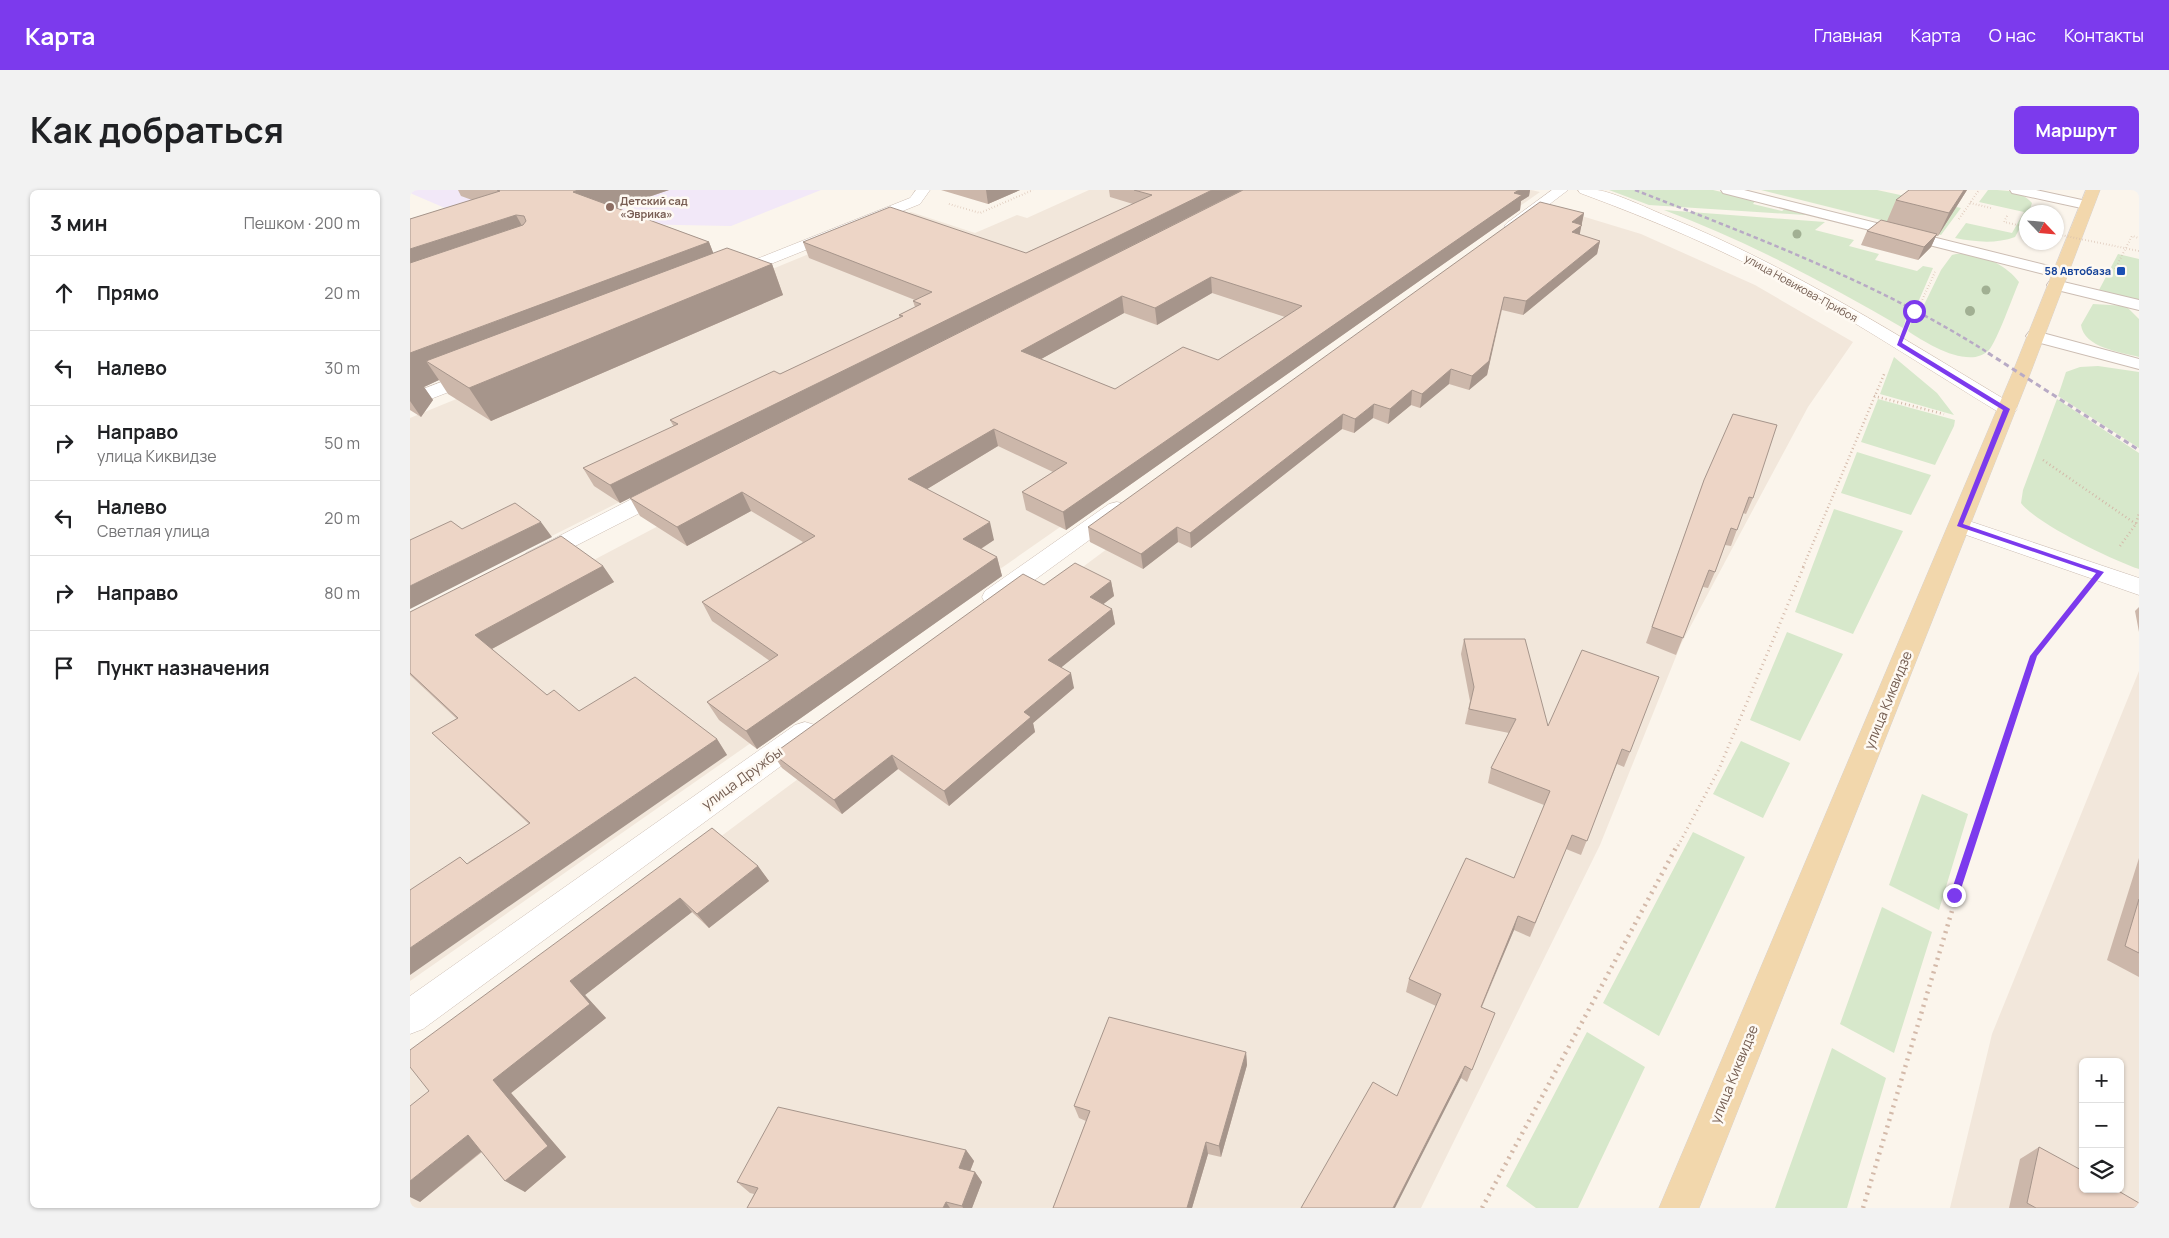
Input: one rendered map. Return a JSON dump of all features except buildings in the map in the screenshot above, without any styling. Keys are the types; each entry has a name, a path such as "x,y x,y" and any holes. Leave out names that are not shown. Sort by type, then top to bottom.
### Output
{"main road":[{"name":"улица Киквидзе","path":"1679,1208 1960,525 2093,190"}],"street":[{"path":"1496,237 1561,190"},
{"name":"улица Новикова-Прибоя","path":"1585,190 1686,230 1765,266 1827,300 2007,409"},
{"path":"713,281 919,196"},
{"path":"410,401 493,368"},
{"path":"516,568 683,482"},
{"path":"978,609 1132,499"},
{"path":"1960,525 2139,587"},
{"name":"улица Дружбы","path":"410,1017 824,720"}],"lane":[{"path":"1728,190 2058,279 2139,305"},
{"path":"2017,190 2086,205"},
{"path":"2035,336 2139,364"}],"path":[{"path":"919,196 980,213 1032,190"},
{"path":"1955,226 1979,190"},
{"path":"2004,222 2019,225"},
{"path":"2064,236 2139,251"},
{"path":"2115,269 2132,236 2139,238"},
{"path":"1482,1208 1719,769 1874,396 1910,316 1919,307"},
{"path":"1874,396 1944,414"},
{"path":"2043,460 2136,524"},
{"path":"1863,1208 1954,895 2034,656 2136,524 2139,513"}],"shaded area":[{"name":"Детский сад «Эврика»","path":"410,190 821,190 731,226 475,221 410,193"},
{"path":"1089,190 1242,190 410,607 410,418 911,212 975,233 1017,215 1027,218"},
{"path":"1295,190 1531,190 1540,192 410,981 410,657"},
{"path":"1562,210 1641,234 1755,285 1853,342 1808,407 1681,644 1600,845 1421,1208 410,1208 410,1068"},
{"path":"2139,671 2139,1208 1950,1208 1992,1034"}],"green space":[{"path":"1609,190 1713,190 1756,200 1753,204 1782,211 1786,208 1821,216 1649,205"},
{"path":"1761,190 1877,190 1961,208 1941,235"},
{"path":"1988,190 2017,193 2023,195 2032,203 2031,205 2019,205 2019,211 1979,202"},
{"path":"1664,210 1825,222 1815,230 1854,240 1849,246 1879,254 1875,260 1917,271 1923,266 1933,268 1916,307 1907,316 1903,328 1845,295 1756,249"},
{"path":"2019,221 2019,230 2015,237 2008,239 1985,242 1955,238 1966,223 2012,233"},
{"path":"2118,254 2139,259 2139,300 2099,290"},
{"path":"1952,255 1973,255 1991,260 2007,270 2019,282 1989,350 1981,355 1971,357 1948,353 1908,331 1913,317 1922,309 1941,270"},
{"path":"2093,304 2126,306 2139,319 2139,357 2104,348 2089,339 2081,325"},
{"path":"1894,357 1937,393 1954,415 1880,394"},
{"path":"2098,366 2139,372 2139,448 2058,396 2066,372 2080,367"},
{"path":"1878,399 1955,420 1954,426 1935,465 1861,442"},
{"path":"2057,399 2139,453 2139,569 2111,558 2058,531 2042,521 2021,503 2023,490"},
{"path":"1857,452 1931,475 1911,515 1841,493"},
{"path":"1834,509 1903,531 1853,634 1795,612"},
{"path":"1787,632 1843,654 1800,741 1750,720"},
{"path":"1741,741 1790,763 1763,818 1713,794"},
{"path":"1922,794 1968,814 1939,910 1889,885"},
{"path":"1693,832 1745,857 1659,1036 1603,1003"},
{"path":"1882,907 1932,932 1894,1053 1840,1024"},
{"path":"1587,1032 1645,1067 1578,1208 1536,1208 1506,1186"},
{"path":"1832,1048 1886,1078 1847,1208 1775,1208"}],"railway":[{"path":"1635,190 1817,263 1905,305 1990,354"},
{"path":"1988,353 2139,450"}],"place":[{"name":"Детский сад «Эврика»","path":"610,207"},
{"name":"58 Автобаза","path":"2121,271"}],"route":[{"path":"1914,311 1910,316 1899,344 2007,409 1994,437 1960,525 2100,572 2034,656 1954,895"}]}
